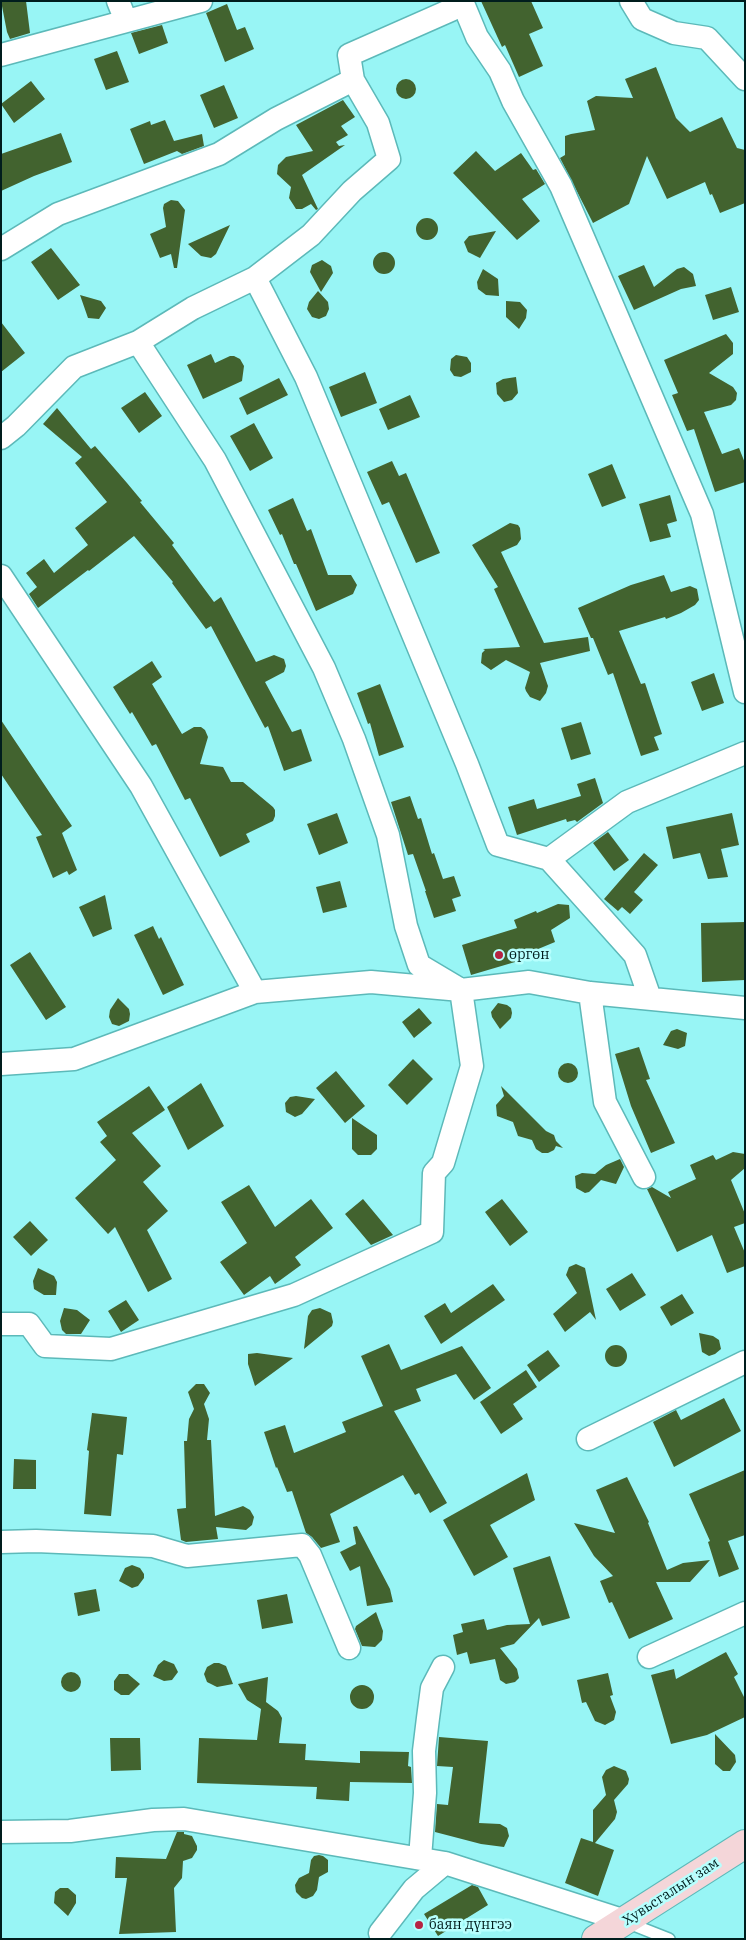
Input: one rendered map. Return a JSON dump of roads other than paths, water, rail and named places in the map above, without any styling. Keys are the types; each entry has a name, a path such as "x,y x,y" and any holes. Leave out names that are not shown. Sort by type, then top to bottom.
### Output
{"main road":[{"name":"Хувьсгалын зам","path":"596,1939 745,1844"}],"street":[{"path":"1,55 122,11 201,1"},
{"path":"1,438 16,426 74,367 138,342 194,308 255,278 310,234 352,191 389,159 378,123 353,80 349,55 451,10 463,1 477,37 500,71 513,101 561,186 702,514 745,692"},
{"path":"631,1 642,18 674,33 707,38 745,78"},
{"path":"1,249 58,214 219,154 276,119 353,80"},
{"path":"255,278 306,377 468,764 498,845 549,859 635,955 650,998"},
{"path":"138,342 215,460 324,668 354,738 388,835 406,926 419,964 461,990"},
{"path":"1,576 140,786 254,992"},
{"path":"549,859 627,802 745,753"},
{"path":"1,1064 74,1059 254,992 371,982 461,990 529,982 590,993 745,1008"},
{"path":"1,1324 29,1324 45,1346 111,1349 294,1295 432,1232 434,1173 443,1163 472,1066 461,990"},
{"path":"590,993 605,1102 644,1177"},
{"path":"588,1439 745,1362"},
{"path":"1,1542 36,1541 153,1546 187,1556 302,1545 310,1554 349,1648"},
{"path":"649,1657 745,1613"},
{"path":"420,1858 425,1792 424,1751 432,1688 443,1667"},
{"path":"1,1832 70,1831 153,1820 184,1819 445,1863 624,1921"},
{"path":"380,1933 414,1889 445,1863"}],"lane":[{"path":"624,1921 669,1939"}],"place":[{"name":"өргөн","path":"499,955"},
{"name":"баян дүнгээ","path":"419,1925"}]}
